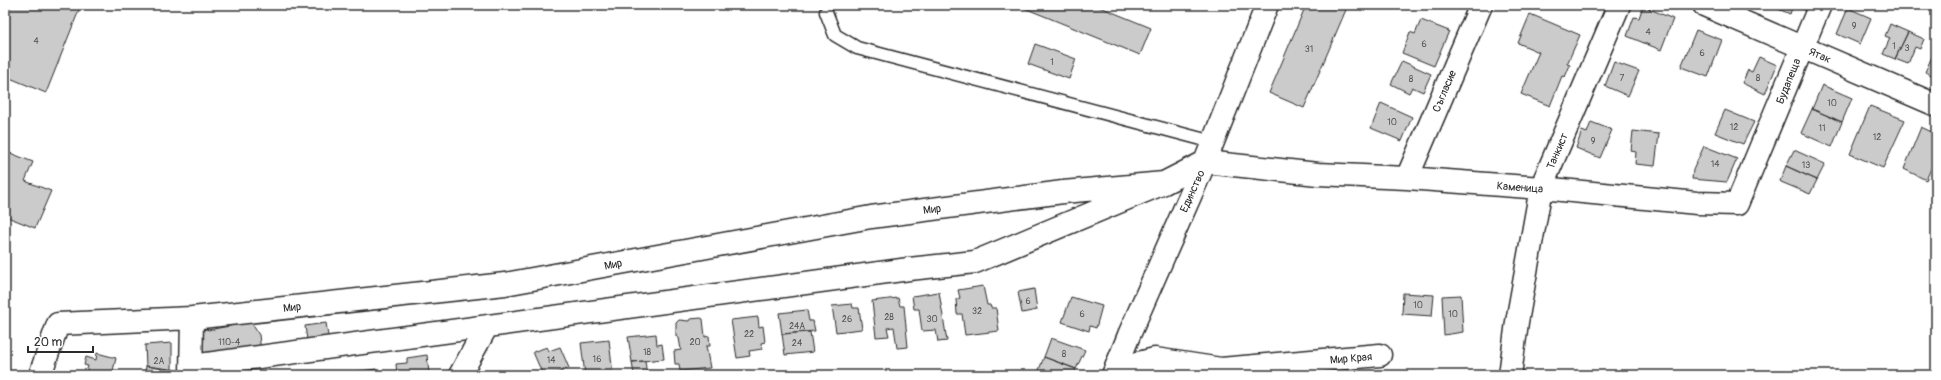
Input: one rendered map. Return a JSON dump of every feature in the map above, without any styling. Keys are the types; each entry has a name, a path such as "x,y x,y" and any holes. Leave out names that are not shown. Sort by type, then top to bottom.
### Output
{"street":[{"name":"Единство","path":"1114,375 1129,335 1205,162 1267,5"},
{"name":"Съгласие","path":"1407,178 1481,5"},
{"name":"Танкист","path":"1510,375 1517,322 1541,188 1618,5"},
{"name":"Ятак","path":"1704,5 1936,105"},
{"name":"Будапеща","path":"1776,114 1820,5"},
{"name":"Каменица","path":"1205,162 1318,174 1407,178 1541,188 1698,203 1737,204 1776,114"},
{"name":"Мир","path":"192,370 487,326 901,270 975,262 1164,183 1205,162"},
{"name":"Мир","path":"40,375 58,324 192,318 505,284 871,216 1063,192 1164,183"},
{"path":"192,318 192,370"},
{"path":"460,375 487,326"},
{"name":"Мир Края","path":"1129,335 1140,349 1155,359"},
{"name":"Мир Края","path":"1114,375 1135,364 1155,359 1221,369 1380,355"}],"lane":[{"path":"826,12 835,35 856,48 1213,142"}],"building":[{"path":"5,5 81,5 46,93 5,76"},
{"path":"1017,5 1095,5 1151,28 1140,55"},
{"path":"1306,5 1348,5 1304,108 1269,93"},
{"path":"1769,5 1793,5 1790,14"},
{"path":"1643,6 1673,19 1661,50 1627,36 1634,17 1639,18"},
{"path":"1848,8 1871,18 1860,44 1837,34"},
{"path":"1530,14 1580,35 1567,64 1570,65 1565,77 1562,76 1550,106 1521,94 1539,52 1518,43"},
{"path":"1421,20 1449,31 1434,66 1402,53 1410,32 1415,34"},
{"path":"1890,24 1908,32 1895,59 1883,54 1890,38 1885,36"},
{"path":"1696,30 1722,40 1708,77 1681,67"},
{"path":"1908,32 1924,39 1920,49 1915,47 1908,64 1895,59"},
{"path":"1035,44 1076,59 1069,79 1028,64"},
{"path":"1936,48 1936,77 1925,72"},
{"path":"1759,57 1777,65 1765,94 1742,83 1748,70 1752,72"},
{"path":"1402,61 1431,74 1423,92 1412,87 1409,93 1391,84"},
{"path":"1614,62 1639,71 1628,96 1605,86"},
{"path":"1822,85 1852,98 1842,122 1812,109"},
{"path":"1381,103 1412,117 1402,141 1371,128"},
{"path":"1870,106 1905,120 1883,168 1850,154"},
{"path":"1812,109 1842,122 1832,147 1801,133"},
{"path":"1725,110 1754,122 1743,144 1715,133"},
{"path":"1591,122 1612,130 1600,158 1576,148 1582,131 1587,133"},
{"path":"1921,127 1936,134 1936,157 1926,180 1904,169"},
{"path":"1633,131 1659,134 1655,166 1635,164 1636,152 1631,151"},
{"path":"1704,146 1737,159 1727,182 1692,179 1693,170"},
{"path":"1794,150 1825,164 1817,180 1786,166"},
{"path":"5,151 33,162 25,181 51,191 35,228 5,216"},
{"path":"1786,166 1817,180 1810,194 1780,181"},
{"path":"983,286 987,305 990,305 991,308 996,308 999,331 965,335 962,314 957,314 956,299 960,298 958,290"},
{"path":"1034,289 1037,310 1022,313 1018,292"},
{"path":"939,292 947,341 938,342 936,330 922,331 919,309 914,309 912,296"},
{"path":"1403,293 1434,295 1432,316 1402,314"},
{"path":"1461,295 1463,332 1444,335 1442,296"},
{"path":"1071,297 1102,306 1096,328 1090,326 1089,331 1062,322"},
{"path":"898,298 900,306 904,306 908,347 897,348 894,327 887,328 889,336 876,337 872,301"},
{"path":"852,304 853,308 859,308 862,329 836,332 832,306"},
{"path":"807,310 809,321 813,321 815,331 782,334 779,313"},
{"path":"758,317 759,327 763,326 765,342 761,343 762,349 749,351 750,356 737,358 731,320"},
{"path":"690,319 703,319 705,337 709,336 710,346 706,346 710,368 680,371 679,364 675,364 674,351 681,350 679,338 676,336 676,323 679,320 689,321"},
{"path":"251,322 259,335 261,351 200,355 198,330 208,330"},
{"path":"326,323 328,336 307,340 305,326"},
{"path":"810,332 813,352 785,355 782,334"},
{"path":"656,334 657,345 662,344 664,359 632,362 628,337"},
{"path":"1051,338 1085,350 1076,369 1044,357"},
{"path":"609,340 613,375 585,375 581,343"},
{"path":"172,343 172,370 146,366 145,345"},
{"path":"547,347 549,351 560,347 569,368 553,375 543,375 533,352"},
{"path":"97,353 116,358 112,375 85,375 88,366 84,365 86,357 96,360"},
{"path":"427,355 429,373 397,375 396,364 407,363 407,358"},
{"path":"1044,357 1076,369 1073,375 1037,375"},
{"path":"645,361 647,375 634,375 632,362"},
{"path":"146,366 176,370 175,375 145,375"},
{"path":"376,369 377,375 343,375 343,373"}]}
